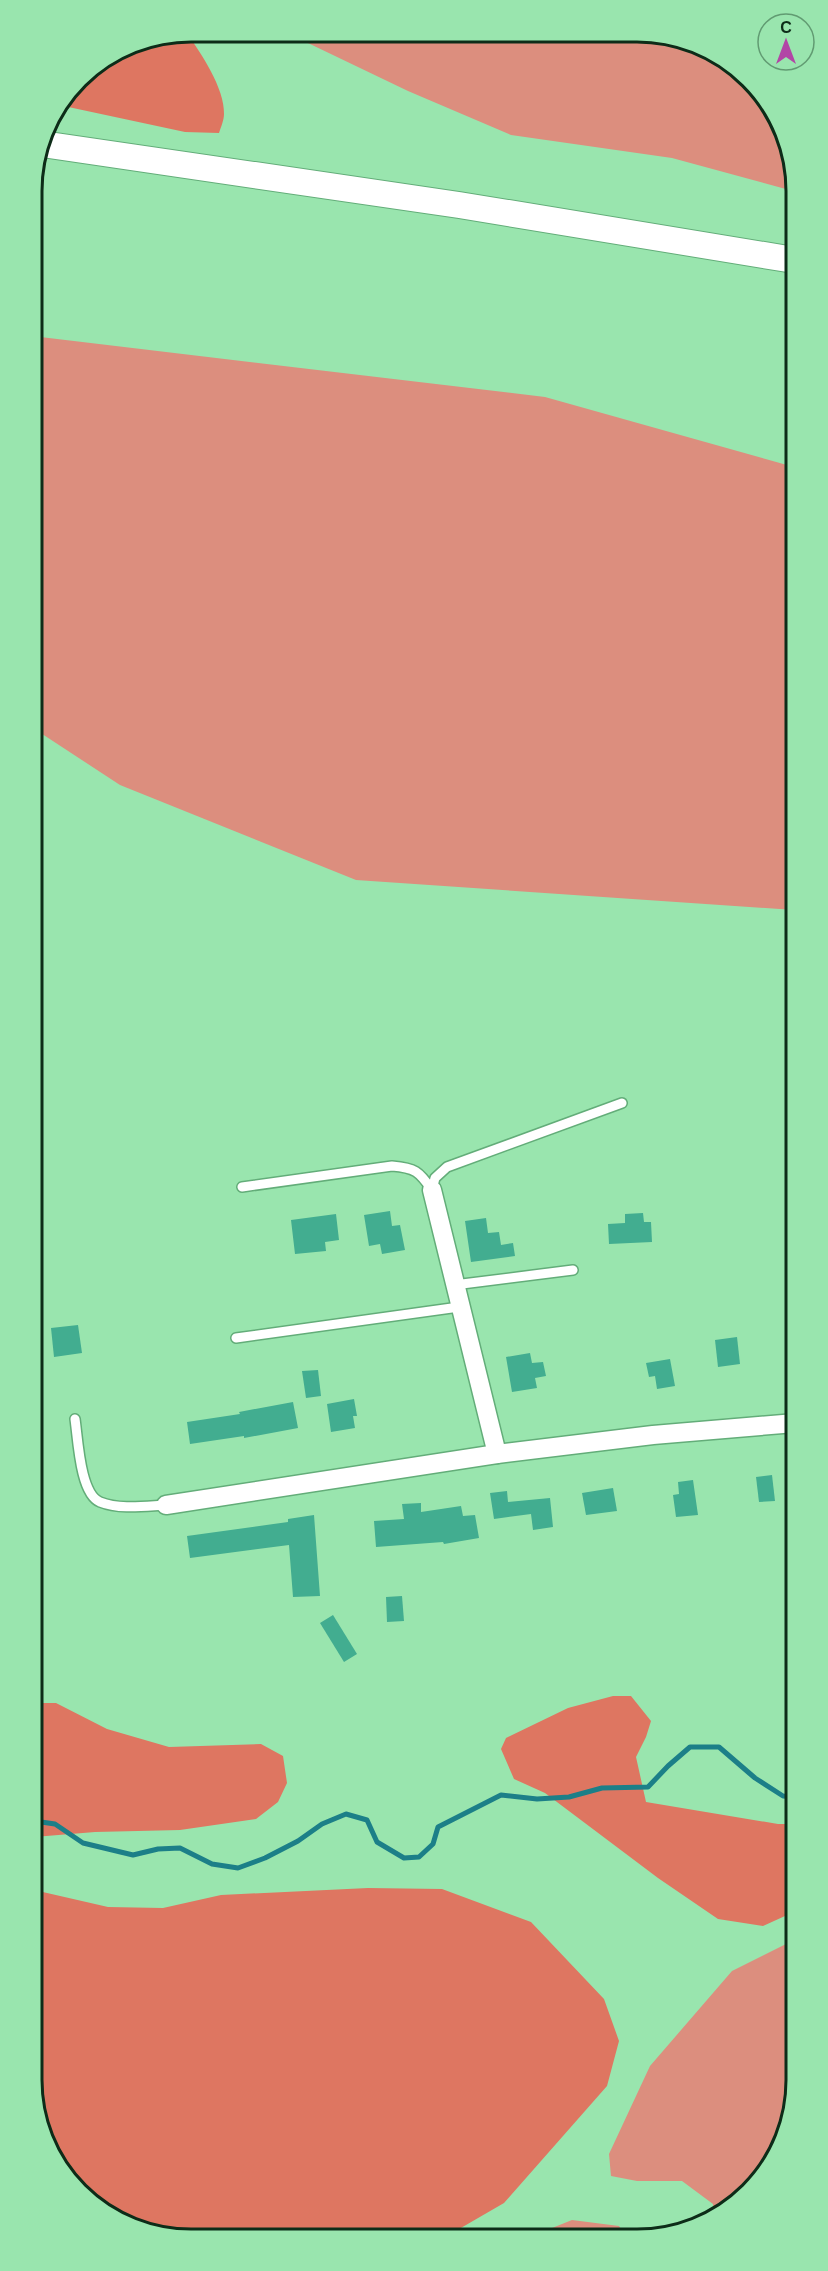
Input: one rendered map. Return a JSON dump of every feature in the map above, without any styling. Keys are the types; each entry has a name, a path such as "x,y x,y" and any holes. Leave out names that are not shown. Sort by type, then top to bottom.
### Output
{"main road":[{"path":"49,145 459,205 786,259"}],"street":[{"path":"432,1190 496,1454"},
{"path":"166,1505 496,1454 653,1435 786,1424"}],"lane":[{"path":"432,1190 435,1178 447,1167 622,1103"},
{"path":"242,1187 392,1166 410,1167 420,1173 432,1190"},
{"path":"454,1285 573,1270"},
{"path":"236,1338 459,1307"},
{"path":"75,1419 89,1493 99,1502 115,1506 166,1505"}],"shaded area":[{"path":"193,42 205,61 221,94 224,114 219,133 185,132 68,107 93,79 125,57 162,45"},
{"path":"306,42 637,42 657,43 685,50 703,57 728,73 761,108 778,143 786,189 672,158 511,135 408,91"},
{"path":"42,337 545,397 786,465 786,909 356,880 120,785 42,734"},
{"path":"613,1696 631,1696 651,1721 636,1757 646,1802 786,1824 786,1916 763,1926 718,1919 658,1878 545,1793 514,1779 501,1749 506,1738 568,1708"},
{"path":"42,1703 56,1703 107,1729 169,1747 261,1744 283,1756 287,1783 278,1802 256,1819 180,1830 95,1832 42,1836"},
{"path":"368,1888 442,1889 531,1922 604,1999 619,2041 607,2086 504,2203 459,2229 181,2229 134,2218 100,2198 79,2178 57,2146 50,2128 42,2090 42,1892 108,1907 163,1908 221,1895"},
{"path":"786,1944 785,2100 775,2137 761,2163 742,2185 714,2208 713,2204 682,2181 637,2181 611,2176 609,2154 650,2066 732,1971"},
{"path":"572,2220 619,2226 621,2229 550,2229"}],"building":[{"path":"390,1211 392,1226 400,1225 405,1250 382,1254 380,1244 369,1246 364,1215"},
{"path":"643,1213 644,1222 651,1222 652,1242 609,1244 608,1224 625,1223 625,1214"},
{"path":"336,1214 339,1240 325,1242 326,1251 295,1254 291,1220"},
{"path":"486,1218 488,1233 499,1232 501,1245 513,1243 515,1256 471,1262 465,1221"},
{"path":"78,1325 82,1353 54,1357 51,1328"},
{"path":"737,1337 740,1364 718,1367 715,1340"},
{"path":"530,1353 532,1363 543,1362 546,1376 535,1378 537,1388 512,1392 506,1357"},
{"path":"670,1359 675,1386 657,1389 655,1376 649,1377 646,1363"},
{"path":"318,1370 321,1396 306,1398 302,1371"},
{"path":"354,1399 357,1416 353,1416 355,1428 331,1432 327,1404"},
{"path":"293,1402 298,1428 244,1438 244,1436 190,1444 187,1422 240,1414 239,1412"},
{"path":"772,1475 775,1501 759,1502 756,1477"},
{"path":"693,1480 698,1515 676,1517 673,1495 679,1494 678,1482"},
{"path":"613,1488 617,1511 586,1515 582,1493"},
{"path":"507,1491 508,1502 550,1498 553,1527 533,1530 531,1514 494,1519 490,1493"},
{"path":"421,1503 421,1512 461,1506 463,1516 475,1515 479,1538 444,1544 443,1542 376,1547 374,1521 404,1519 402,1504"},
{"path":"314,1515 320,1596 293,1597 289,1545 190,1558 187,1536 288,1522 288,1519"},
{"path":"402,1596 404,1621 387,1622 386,1597"},
{"path":"333,1615 357,1654 344,1662 320,1623"}],"waterway":[{"path":"42,1822 55,1824 83,1843 133,1855 158,1849 180,1848 212,1864 238,1868 265,1858 298,1841 322,1824 346,1814 367,1820 377,1842 404,1858 419,1857 433,1844 438,1827 501,1795 537,1799 569,1797 602,1788 648,1787 690,1747 719,1747 755,1778 786,1796"}]}
